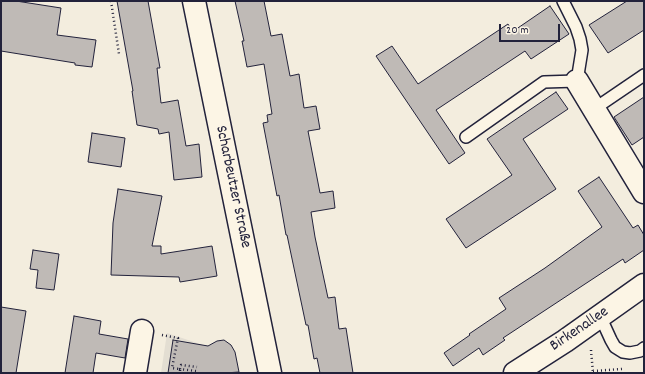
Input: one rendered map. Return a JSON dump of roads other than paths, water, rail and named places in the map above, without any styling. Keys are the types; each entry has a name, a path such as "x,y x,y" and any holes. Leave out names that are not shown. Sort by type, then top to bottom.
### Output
{"main road":[{"name":"Scharbeutzer Straße","path":"194,1 270,373"},
{"path":"577,80 644,192"},
{"name":"Birkenallee","path":"515,373 644,285"},
{"path":"135,373 142,331"}],"lane":[{"path":"466,137 544,82 577,80 582,57 581,45 576,26 563,1"},
{"path":"594,108 644,75"},
{"path":"600,316 615,347 623,352 630,353 644,348"}]}
